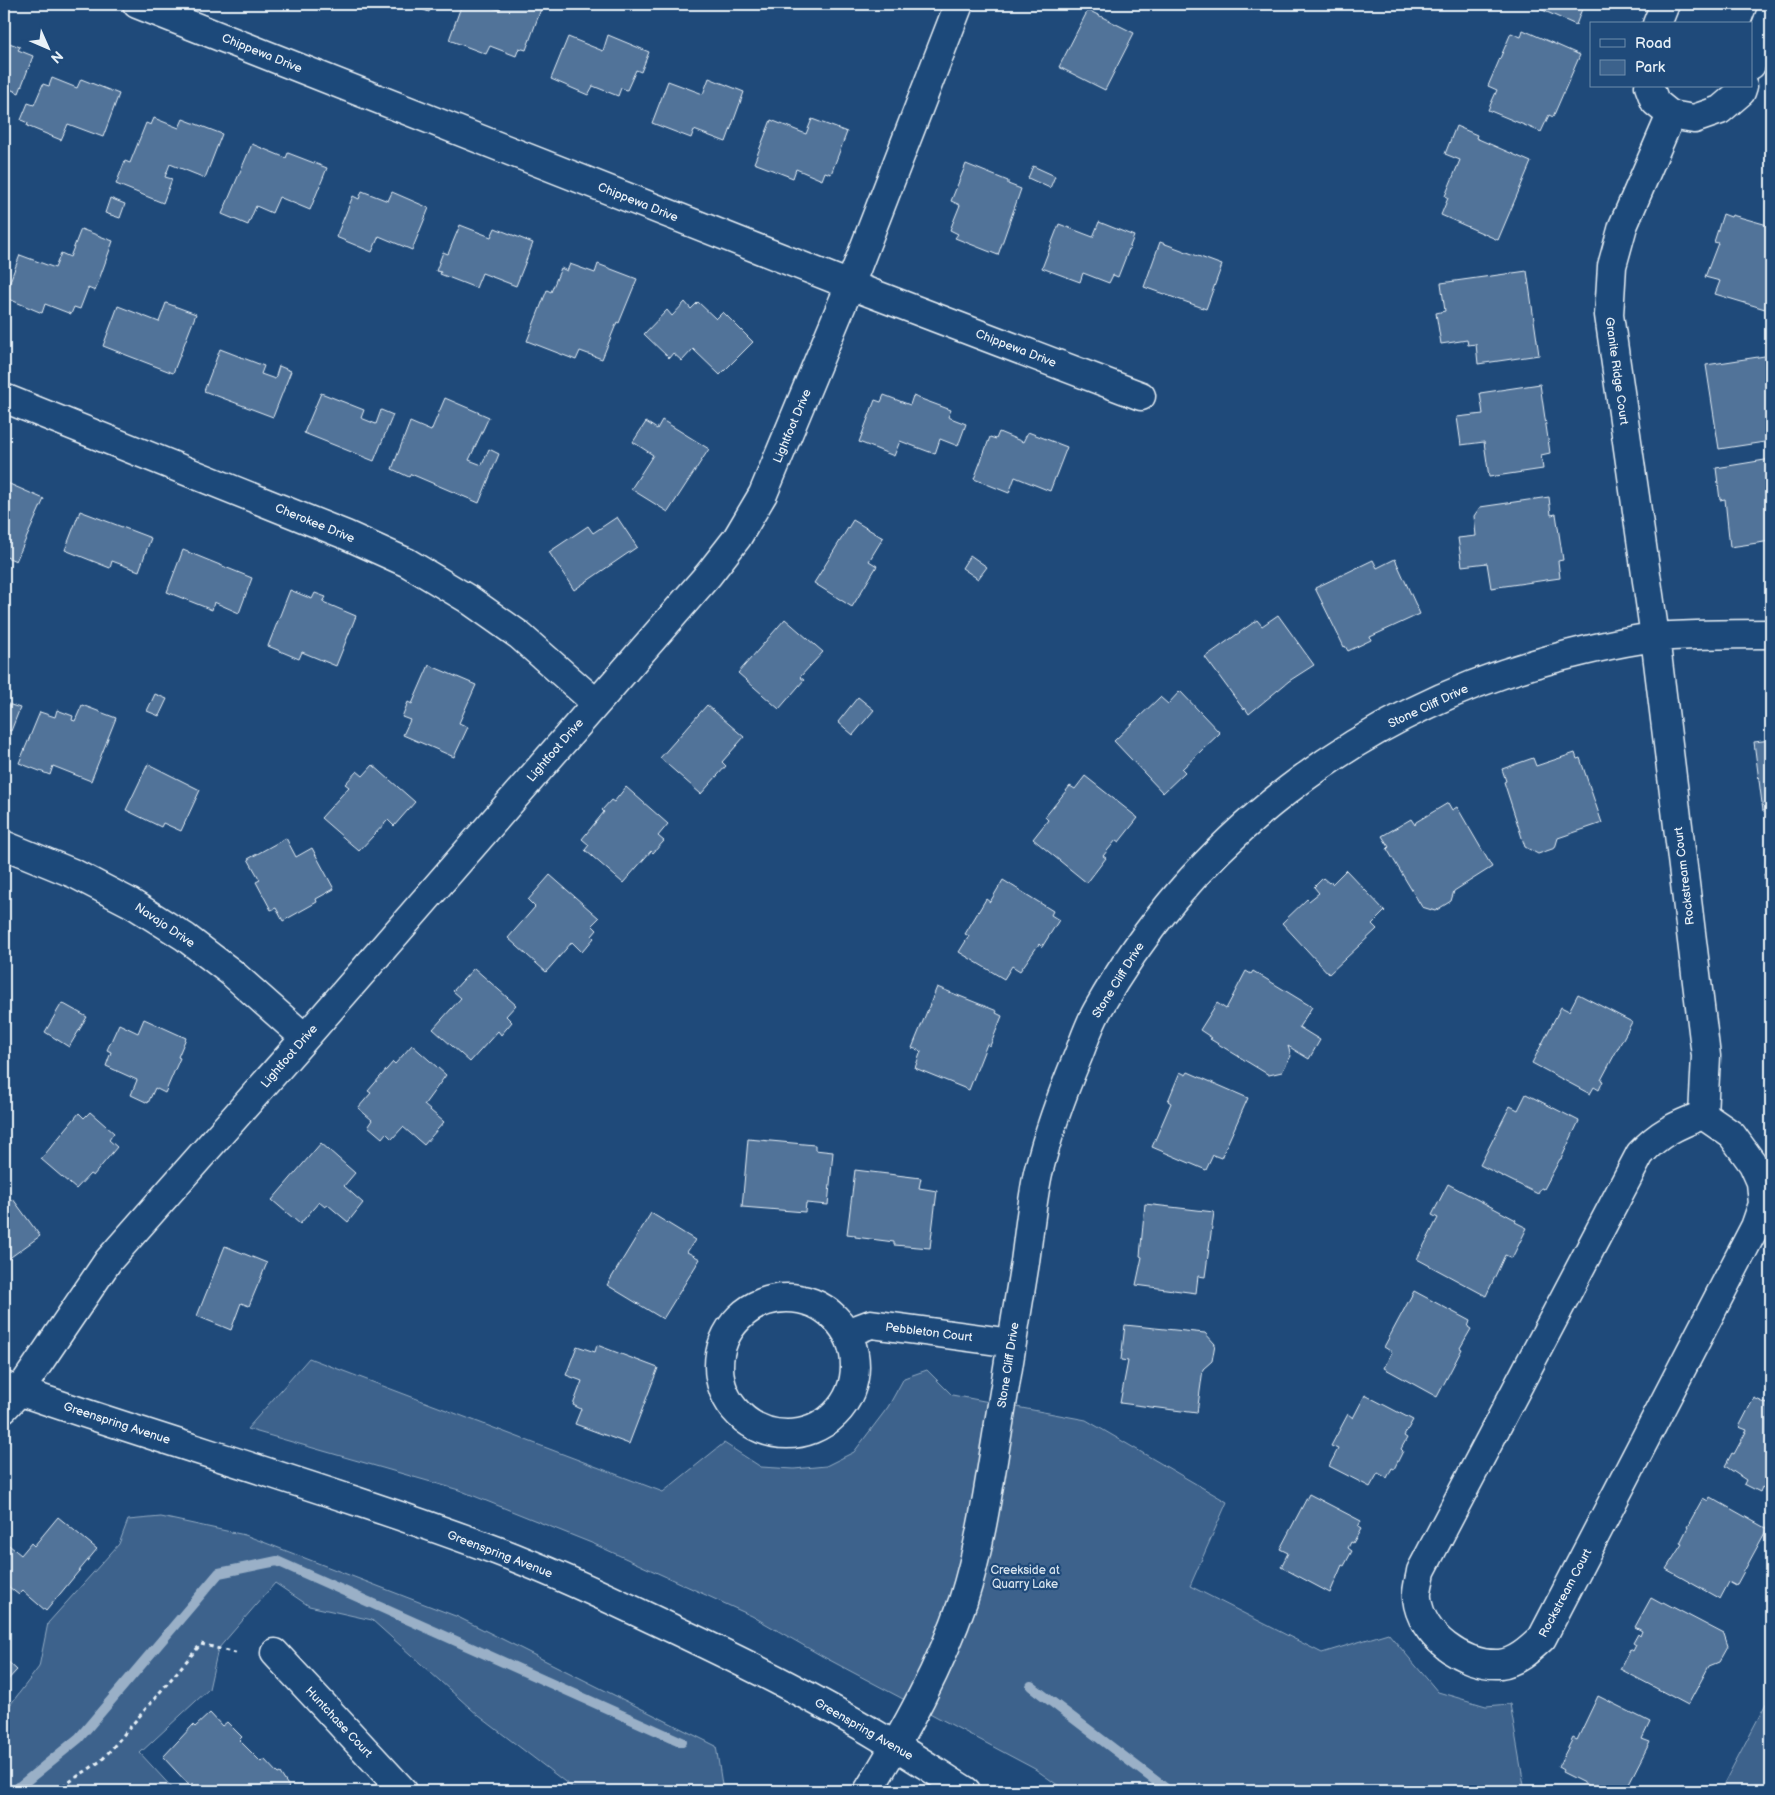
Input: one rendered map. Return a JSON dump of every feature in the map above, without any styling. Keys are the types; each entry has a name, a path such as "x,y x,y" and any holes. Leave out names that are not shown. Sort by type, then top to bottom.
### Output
{"street":[{"name":"Chippewa Drive","path":"137,4 850,285 1141,396"},
{"name":"Lightfoot Drive","path":"9,1395 108,1261 709,574 736,538 763,494 798,414 959,4"},
{"path":"1658,22 1665,4"},
{"path":"1752,62 1771,13"},
{"path":"1650,88 1655,102 1672,115 1694,119 1720,110 1741,92 1742,88"},
{"name":"Granite Ridge Court","path":"1655,637 1609,315 1612,266 1623,226 1672,115"},
{"name":"Cherokee Drive","path":"4,398 346,535 408,563 468,599 519,634 596,703"},
{"name":"Stone Cliff Drive","path":"868,1791 896,1746 940,1660 964,1599 982,1528 1038,1174 1062,1093 1100,1006 1130,957 1185,885 1248,822 1312,771 1373,732 1441,697 1510,670 1582,651 1655,637 1771,634"},
{"name":"Rockstream Court","path":"1655,637 1706,1056 1703,1115"},
{"name":"Navajo Drive","path":"4,845 91,882 131,903 185,937 232,973 305,1038"},
{"name":"Rockstream Court","path":"1703,1115 1732,1135 1753,1164 1762,1182 1763,1204 1756,1227 1542,1638 1522,1656 1501,1664 1475,1662 1452,1650 1433,1635 1422,1616 1417,1597 1421,1571 1640,1154 1652,1141 1672,1127 1703,1115"},
{"path":"790,1298 808,1301 824,1308 838,1320 847,1333 855,1357 855,1378 848,1398 836,1415 819,1427 799,1434 778,1435 758,1429 741,1418 728,1401 721,1384 719,1366 721,1348 728,1332 740,1317 754,1306 772,1300 790,1298"},
{"name":"Pebbleton Court","path":"847,1333 871,1324 1012,1343"},
{"name":"Greenspring Avenue","path":"9,1395 306,1484 500,1552 608,1598 728,1654 896,1746 966,1791"},
{"name":"Huntchase Court","path":"275,1653 403,1791"}],"path":[{"path":"56,1791 102,1760 201,1644 239,1654"}],"green space":[{"name":"Creekside at Quarry Lake","path":"309,1358 663,1492 724,1443 761,1467 794,1469 826,1466 854,1452 888,1407 904,1378 927,1370 952,1395 1086,1420 1227,1502 1190,1586 1322,1653 1388,1633 1438,1692 1486,1706 1510,1704 1525,1791 1066,1791 1035,1769 822,1656 752,1616 594,1544 459,1490 247,1429"},
{"path":"161,1517 245,1535 458,1617 716,1746 723,1791 577,1791 479,1716 372,1620 309,1606 275,1583 218,1649 209,1689 140,1753 175,1791 4,1791 4,1713 39,1667 48,1623 119,1544 128,1520"},
{"path":"1771,1694 1771,1791 1720,1791"}],"building":[{"path":"408,4 432,4 429,12"},
{"path":"462,4 482,4 500,10 502,4 537,4 536,7 541,9 526,50 519,48 516,56 490,46 486,54 449,40"},
{"path":"1529,4 1590,4 1588,9 1583,6 1576,25"},
{"path":"1088,10 1134,33 1105,90 1059,67"},
{"path":"1523,30 1580,55 1553,117 1549,115 1541,132 1488,110 1497,90 1488,86 1511,33 1521,37"},
{"path":"608,35 649,52 641,72 636,70 627,90 621,88 618,96 593,86 588,95 551,79 568,37 603,51"},
{"path":"4,41 20,47 18,50 33,56 19,93 5,87 4,89"},
{"path":"52,78 77,88 81,79 119,94 103,137 68,124 61,140 27,126 28,123 21,120 28,103 34,105 43,84 49,86"},
{"path":"709,78 744,92 726,142 694,130 691,138 652,123 668,81 703,94"},
{"path":"154,118 179,128 183,119 222,134 205,178 170,164 165,177 172,179 163,203 116,184 125,161 130,163 146,123 151,125"},
{"path":"812,119 847,132 831,174 825,172 822,180 796,169 793,178 754,163 771,120 806,134"},
{"path":"1456,126 1477,135 1476,138 1531,162 1498,240 1441,215 1448,198 1445,196 1460,160 1445,154"},
{"path":"252,144 286,158 288,153 327,168 310,210 279,197 272,213 256,206 248,225 222,214"},
{"path":"966,164 1008,181 1008,184 1021,189 998,255 955,238 958,234 950,230 960,205 951,201"},
{"path":"1033,166 1055,176 1050,188 1028,178"},
{"path":"362,191 388,201 392,192 429,208 412,250 379,236 372,252 336,237 353,196 359,199"},
{"path":"110,198 125,204 120,218 105,213"},
{"path":"1723,214 1771,226 1771,292 1765,309 1715,294 1720,281 1705,277 1718,243 1714,242"},
{"path":"1099,222 1134,236 1118,277 1113,275 1109,283 1083,273 1080,282 1042,268 1059,224 1093,237"},
{"path":"460,225 491,237 495,228 533,243 516,286 482,273 476,288 436,271 443,252 448,254"},
{"path":"81,229 113,241 95,291 88,288 80,309 74,307 71,314 45,304 42,313 4,297 20,255 55,268 61,253 70,257"},
{"path":"1160,242 1222,265 1206,309 1144,287"},
{"path":"570,264 595,273 598,264 637,279 602,359 580,351 576,360 527,341 547,290 551,292 561,268 567,271"},
{"path":"1527,271 1539,355 1478,364 1476,344 1468,345 1467,340 1441,344 1436,313 1445,311 1441,283"},
{"path":"685,302 691,309 698,302 716,319 723,312 753,342 720,375 693,349 682,361 673,353 669,358 644,334 667,310 672,316"},
{"path":"166,303 196,314 173,373 103,346 118,306 159,322"},
{"path":"220,349 264,366 261,374 275,379 279,366 291,371 273,417 204,391"},
{"path":"1771,355 1771,441 1719,449 1706,365"},
{"path":"1540,384 1550,453 1541,455 1543,469 1489,477 1484,442 1461,445 1457,417 1483,414 1480,393"},
{"path":"321,393 364,410 361,418 376,424 381,410 393,415 374,461 304,433"},
{"path":"884,395 910,405 913,396 951,410 948,417 966,424 958,446 940,439 935,454 900,441 894,456 859,442 875,400 881,402"},
{"path":"445,398 489,417 469,460 482,465 489,449 499,454 479,503 411,474 409,477 392,469 410,422 431,431"},
{"path":"662,420 709,449 668,512 631,489 653,455 633,442 646,422 657,429"},
{"path":"999,432 1023,442 1028,432 1067,447 1050,491 1015,477 1009,493 974,479 990,437 996,439"},
{"path":"1771,459 1771,541 1730,547 1725,499 1720,500 1716,468"},
{"path":"5,482 44,499 16,561 4,556"},
{"path":"1549,497 1551,515 1556,514 1563,560 1558,561 1560,578 1491,588 1487,563 1462,566 1458,538 1476,536 1474,516 1480,507"},
{"path":"80,511 151,538 139,571 112,561 110,568 65,550"},
{"path":"617,517 637,547 574,590 549,552 588,526 593,533"},
{"path":"853,520 883,538 869,561 877,566 852,607 814,583"},
{"path":"183,550 252,578 239,613 214,602 212,610 167,592"},
{"path":"970,555 987,567 978,579 962,568"},
{"path":"1395,559 1420,614 1370,637 1371,640 1348,651 1344,647 1315,588 1373,560 1377,568"},
{"path":"290,590 312,599 315,593 326,597 323,602 356,616 336,666 302,652 299,659 268,646"},
{"path":"1278,615 1314,665 1289,681 1249,714 1245,708 1244,710 1205,657 1257,620 1262,626"},
{"path":"785,619 823,652 800,677 804,680 779,709 738,673"},
{"path":"429,665 476,685 459,723 468,727 454,757 403,735 410,720 402,717 408,702 412,704"},
{"path":"1180,691 1220,733 1182,769 1185,772 1163,793 1114,741 1160,697 1168,704"},
{"path":"4,692 8,694 5,703 20,708 11,731 4,729"},
{"path":"155,694 167,699 159,716 147,711"},
{"path":"858,697 874,710 853,735 838,722"},
{"path":"82,705 116,718 91,781 53,766 50,775 19,763 40,712 55,717 57,710 73,716 72,720 75,721"},
{"path":"707,705 744,737 722,762 726,766 701,794 660,758"},
{"path":"1771,740 1771,810 1763,811 1754,742"},
{"path":"1575,753 1577,759 1580,758 1602,823 1558,838 1555,848 1538,854 1525,847 1504,782 1506,781 1502,769 1533,758 1536,766"},
{"path":"148,764 200,790 181,831 163,823 161,827 126,810"},
{"path":"373,765 415,802 394,826 388,820 359,851 321,818 349,787 345,784 357,771 363,776"},
{"path":"1085,776 1138,818 1119,842 1116,840 1103,856 1106,858 1087,883 1033,839 1048,820 1045,817 1070,786 1075,789"},
{"path":"626,787 668,824 658,836 664,841 653,853 651,851 623,883 585,850 589,845 582,839 604,812 602,810 611,800 614,802"},
{"path":"1448,803 1452,810 1457,807 1492,867 1454,891 1451,901 1435,911 1422,907 1387,849 1389,847 1382,836 1411,819 1415,825 1416,822"},
{"path":"286,838 296,857 312,848 334,889 316,899 317,902 283,921 276,908 271,910 256,882 260,880 248,859"},
{"path":"1346,870 1385,911 1372,924 1377,929 1329,974 1282,923 1307,899 1309,901 1319,893 1314,887 1323,878 1329,883 1331,881 1332,884"},
{"path":"1771,873 1771,904 1769,904 1764,874"},
{"path":"550,875 599,918 592,925 597,930 592,936 594,938 582,952 572,942 546,972 508,938 535,907 528,900"},
{"path":"1003,880 1053,911 1051,915 1059,920 1042,947 1039,944 1020,971 1012,966 1004,979 959,952 969,936 965,934 986,899 990,902"},
{"path":"474,968 516,1005 506,1016 512,1022 501,1035 498,1031 470,1062 433,1029 461,998 453,991"},
{"path":"1246,971 1251,974 1253,971 1312,1007 1299,1027 1320,1040 1309,1059 1288,1046 1291,1056 1282,1072 1269,1075 1210,1039 1212,1038 1200,1030 1217,1003 1226,1009"},
{"path":"937,987 997,1011 996,1013 1002,1016 990,1046 987,1044 969,1090 915,1068 921,1051 912,1048"},
{"path":"1578,994 1632,1022 1601,1080 1603,1081 1599,1090 1594,1087 1590,1094 1532,1063 1561,1007 1569,1011"},
{"path":"62,1003 87,1017 69,1047 45,1032"},
{"path":"144,1019 186,1038 178,1057 180,1058 165,1093 155,1088 148,1103 131,1095 137,1080 106,1066 111,1052 107,1050 119,1024 138,1033"},
{"path":"412,1045 446,1075 424,1105 444,1122 424,1145 403,1127 392,1139 386,1133 382,1138 368,1126 372,1120 358,1108 371,1093 368,1091 393,1062 395,1064"},
{"path":"1180,1072 1186,1075 1188,1072 1248,1098 1221,1158 1213,1155 1206,1170 1152,1147 1171,1103 1168,1101"},
{"path":"1526,1094 1579,1121 1561,1159 1544,1189 1541,1188 1538,1194 1480,1165 1510,1106 1518,1110"},
{"path":"90,1112 114,1133 109,1140 117,1147 93,1176 90,1174 76,1189 41,1159 79,1113 84,1118"},
{"path":"748,1139 815,1145 815,1150 833,1152 828,1205 806,1203 805,1212 742,1207"},
{"path":"321,1143 355,1173 344,1186 363,1203 348,1222 328,1205 325,1207 319,1202 300,1224 272,1200"},
{"path":"855,1170 921,1178 919,1188 937,1191 930,1248 894,1245 894,1242 855,1237 855,1235 847,1234"},
{"path":"1448,1184 1516,1220 1515,1222 1527,1228 1512,1258 1505,1255 1486,1296 1417,1259 1438,1218 1432,1215"},
{"path":"13,1199 40,1236 4,1262 4,1206"},
{"path":"1145,1204 1214,1212 1205,1277 1198,1276 1196,1293 1136,1285 1142,1257 1140,1256"},
{"path":"651,1213 695,1240 687,1252 700,1259 663,1319 607,1285"},
{"path":"225,1246 267,1263 249,1306 241,1303 231,1330 197,1316"},
{"path":"1414,1291 1470,1321 1468,1327 1471,1329 1437,1397 1384,1368 1392,1352 1384,1347"},
{"path":"1125,1325 1205,1333 1215,1344 1212,1361 1203,1369 1197,1413 1120,1403 1128,1361 1121,1360"},
{"path":"597,1345 658,1368 629,1444 575,1424 581,1409 573,1405 582,1381 566,1375 577,1346 595,1352"},
{"path":"1365,1395 1413,1420 1404,1436 1407,1438 1394,1469 1392,1468 1387,1478 1378,1473 1370,1487 1329,1466 1338,1449 1331,1446 1348,1414 1353,1418"},
{"path":"1754,1398 1771,1404 1771,1492 1762,1487 1760,1492 1744,1484 1746,1480 1725,1466 1747,1430 1739,1427"},
{"path":"1309,1494 1361,1521 1358,1527 1361,1529 1348,1548 1352,1551 1344,1566 1342,1565 1330,1593 1281,1567 1288,1553 1280,1549"},
{"path":"1710,1497 1767,1529 1736,1586 1729,1582 1720,1599 1666,1569 1682,1544 1680,1543 1687,1527 1703,1498 1708,1501"},
{"path":"58,1517 97,1549 46,1611 23,1591 19,1595 4,1583 4,1541 21,1555 31,1543 34,1546"},
{"path":"1651,1598 1662,1604 1663,1602 1724,1634 1728,1646 1719,1662 1709,1666 1688,1705 1620,1669 1630,1649 1633,1651 1636,1645 1633,1643 1638,1634 1640,1636 1642,1631 1635,1627"},
{"path":"4,1658 17,1670 4,1684"},
{"path":"1598,1696 1650,1722 1642,1739 1650,1742 1625,1791 1600,1791 1562,1772 1563,1770 1558,1767 1573,1738 1577,1740"},
{"path":"210,1713 222,1726 227,1722 242,1737 239,1740 261,1762 264,1759 278,1774 280,1773 289,1787 285,1791 200,1791 192,1783 190,1786 163,1757 193,1725 195,1727"}],"waterway":[{"path":"14,1791 79,1738 219,1573 277,1561 682,1742"},
{"path":"1031,1686 1169,1791"}]}
